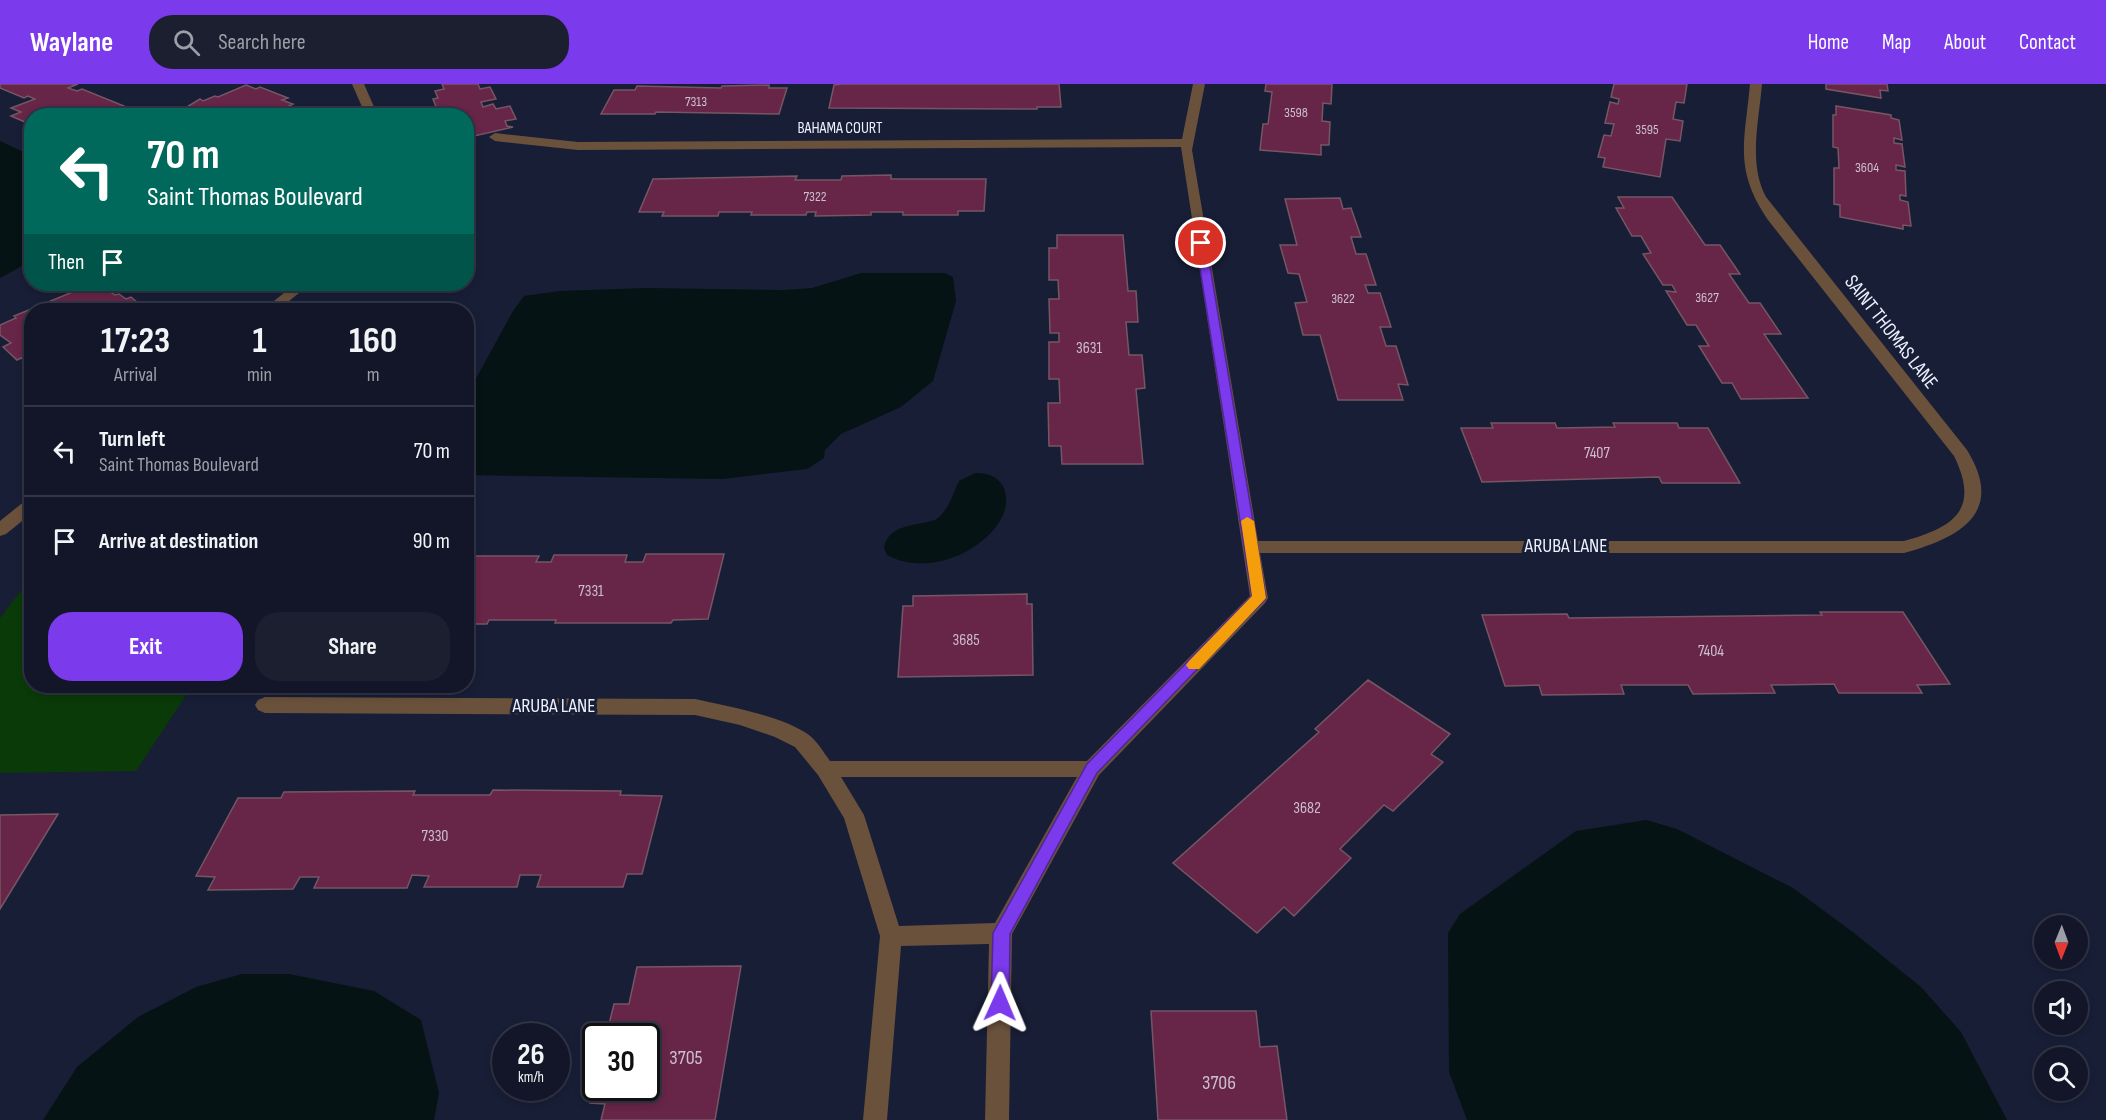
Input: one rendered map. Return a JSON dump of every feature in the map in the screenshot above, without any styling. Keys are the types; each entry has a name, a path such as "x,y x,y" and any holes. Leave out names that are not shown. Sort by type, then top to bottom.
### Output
{"street":[{"path":"358,84 368,108"},
{"path":"997,1120 1001,933 1092,769 1259,598 1186,150 1199,84"},
{"name":"SAINT THOMAS LANE","path":"1756,84 1751,163 1755,185 1760,196 1773,217 1956,447 1970,471 1975,496 1967,517 1962,522 1934,540 1904,547 1880,546"},
{"name":"BAHAMA COURT","path":"495,137 578,146 1187,143"},
{"path":"279,303 294,291"},
{"path":"0,530 24,510"},
{"name":"ARUBA LANE","path":"1252,547 1880,546"},
{"name":"ARUBA LANE","path":"265,705 695,707 740,717 792,736 802,741 825,769 854,815 891,936"},
{"path":"825,769 1092,769"},
{"path":"875,1120 891,936 1001,933"}],"green space":[{"path":"24,587 24,693 187,693 136,771 0,773 0,618"}],"shaded area":[{"path":"0,141 24,152 24,265 0,278"},
{"path":"861,273 945,273 953,277 956,301 933,381 901,407 841,434 825,450 824,458 807,469 722,479 474,475 474,382 513,311 524,296 560,291 645,288 784,290 812,288"},
{"path":"975,473 994,477 1001,483 1006,497 1003,515 988,536 962,554 932,563 901,561 887,555 884,548 891,534 904,527 935,520 947,507 959,481"},
{"path":"1646,820 1677,829 1793,888 1921,987 1961,1032 2007,1120 1467,1120 1449,1072 1448,933 1460,914 1576,831"},
{"path":"242,974 289,974 374,991 421,1020 439,1093 434,1120 43,1120 77,1067 138,1017 196,987"}],"building":[{"path":"0,84 78,84 68,88 77,91 82,89 124,106 119,108 24,108 24,122 11,116 21,112 11,108 35,99 28,96 24,98 0,88"},
{"path":"442,84 478,84 480,89 490,87 496,99 481,102 483,107 493,104 496,109 510,106 516,119 505,121 507,126 513,127 474,136 474,108 437,108 433,99 438,98 435,91 444,89"},
{"path":"1059,84 1061,107 1037,107 1037,109 829,108 834,85"},
{"path":"1266,84 1332,84 1331,104 1323,103 1322,121 1330,122 1329,145 1321,145 1321,155 1260,150 1263,124 1268,124 1272,92 1265,91"},
{"path":"1614,84 1687,84 1684,103 1676,102 1673,119 1683,121 1680,141 1666,139 1660,177 1603,167 1605,158 1598,157 1604,135 1611,136 1614,124 1605,123 1610,102 1618,104 1619,99 1611,97"},
{"path":"1826,84 1887,84 1888,91 1880,90 1881,98 1826,89"},
{"path":"246,85 256,89 260,87 288,98 282,100 293,104 285,108 185,108 200,99 203,101"},
{"path":"769,85 769,88 787,88 779,114 656,112 655,114 601,114 614,90 635,90 637,86 721,88 722,86"},
{"path":"1836,106 1891,115 1891,118 1899,120 1902,140 1894,138 1894,143 1902,144 1905,167 1896,165 1896,170 1905,171 1906,196 1900,195 1900,200 1908,202 1911,226 1903,225 1903,229 1840,217 1840,205 1834,204 1834,168 1839,168 1838,148 1833,147 1833,115 1836,115"},
{"path":"891,175 891,179 986,179 984,211 958,211 958,215 903,215 903,212 871,212 871,215 815,216 816,212 807,212 806,215 751,215 752,212 719,212 718,216 662,216 664,212 639,212 653,179 797,176 795,180 841,180 842,176"},
{"path":"1618,197 1672,197 1705,245 1720,245 1740,274 1729,274 1749,303 1760,303 1781,334 1764,334 1808,398 1741,399 1732,383 1722,383 1699,346 1709,346 1696,325 1687,325 1666,291 1676,292 1672,285 1663,285 1643,254 1651,253 1641,236 1632,236 1616,208 1624,208"},
{"path":"1340,198 1343,209 1351,208 1361,237 1351,237 1356,254 1366,254 1376,285 1365,285 1368,293 1380,293 1391,327 1380,327 1386,346 1396,346 1408,385 1398,384 1403,400 1338,400 1320,335 1303,335 1295,303 1307,302 1299,274 1288,273 1280,245 1297,245 1285,199"},
{"path":"1057,235 1123,235 1128,291 1136,291 1138,322 1126,322 1129,355 1142,355 1145,388 1136,389 1143,464 1062,464 1061,446 1049,446 1048,403 1060,403 1059,379 1049,379 1049,342 1059,342 1059,333 1050,333 1049,299 1059,299 1058,280 1049,280 1049,248 1057,248"},
{"path":"75,291 109,291 126,299 131,297 138,303 46,303"},
{"path":"24,312 24,360 21,358 17,360 3,347 11,343 0,335 0,325 16,318 14,316"},
{"path":"1491,423 1555,423 1557,428 1615,427 1613,423 1677,423 1679,428 1708,428 1740,483 1662,483 1659,477 1482,482 1461,428 1493,428"},
{"path":"646,554 724,554 708,619 673,620 671,623 555,623 556,620 489,620 487,624 474,624 474,556 539,556 536,562 551,562 554,555 627,555 625,562 643,562"},
{"path":"1027,594 1027,604 1032,604 1033,675 898,677 903,606 913,606 913,596"},
{"path":"1820,612 1903,612 1950,684 1917,685 1922,693 1839,693 1834,684 1771,685 1775,693 1693,694 1688,685 1621,685 1624,694 1542,695 1539,685 1505,686 1482,615 1567,614 1569,618 1822,615"},
{"path":"1368,680 1450,734 1431,754 1443,762 1393,811 1384,805 1340,849 1351,858 1294,916 1284,907 1257,933 1173,863 1319,732 1315,729"},
{"path":"493,790 621,791 620,795 662,796 642,874 627,874 623,887 537,887 541,875 520,875 517,887 424,887 429,876 412,875 407,888 314,888 319,877 300,877 293,889 208,890 215,877 196,876 238,798 281,798 284,792 415,791 413,795 490,795"},
{"path":"58,814 0,909 0,815"},
{"path":"741,966 715,1120 601,1120 605,1104 590,1103 590,1101 660,1101 660,1023 609,1023 614,1004 629,1004 637,967"},
{"path":"1151,1011 1256,1011 1260,1047 1277,1046 1287,1120 1158,1120"}],"slow traffic":[{"path":"1194,665 1259,598 1247,521"}],"route":[{"path":"1000,1003 1001,933 1092,769 1259,598 1201,243"}]}
